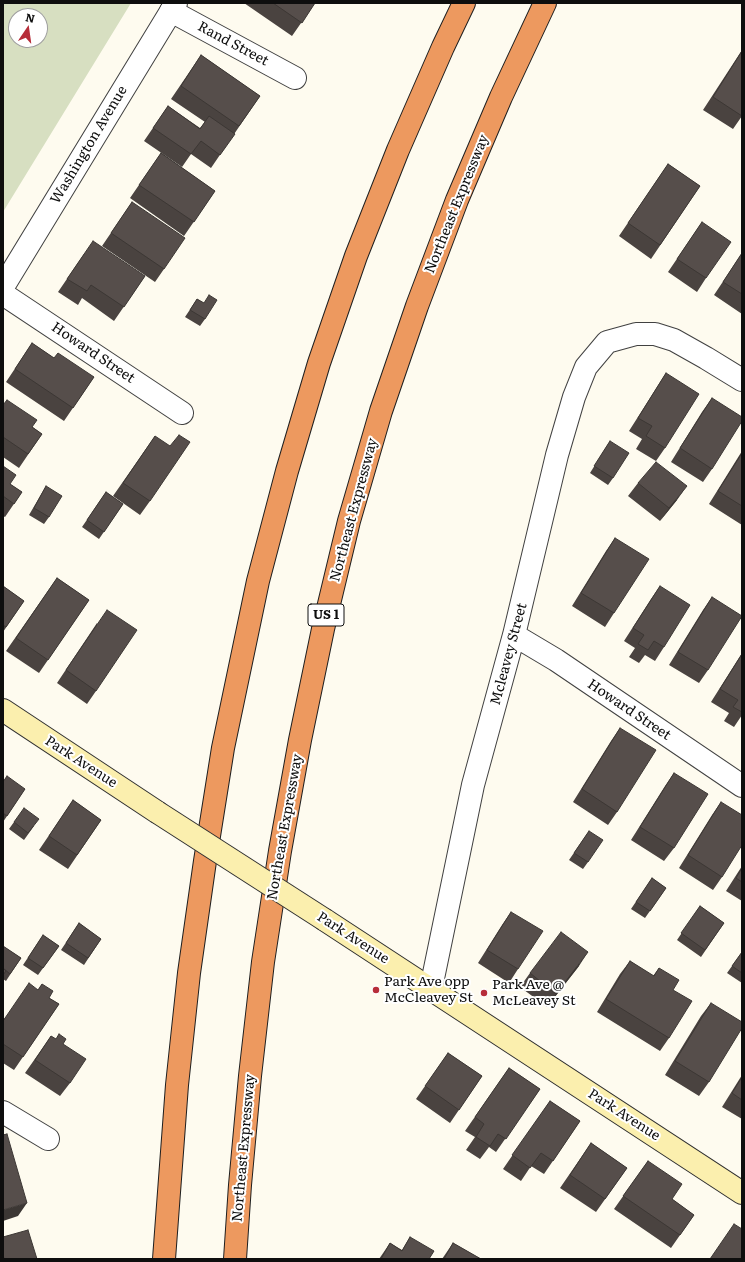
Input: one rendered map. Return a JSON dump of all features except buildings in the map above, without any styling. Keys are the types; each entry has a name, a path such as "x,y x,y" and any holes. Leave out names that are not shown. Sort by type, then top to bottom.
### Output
{"highway":[{"path":"164,1259 176,1086 190,965 223,748 258,581 287,471 319,363 356,256 398,150 464,3"},
{"name":"Northeast Expressway","path":"235,1259 250,1076 263,962 280,851 321,636 349,521 381,411 417,306 457,200 501,97 545,3"}],"main road":[{"name":"Park Avenue","path":"3,710 157,812 431,988 742,1193"}],"street":[{"name":"Rand Street","path":"173,7 295,78"},
{"name":"Washington Avenue","path":"3,287 173,7"},
{"name":"Howard Street","path":"3,294 182,413"},
{"name":"Mcleavey Street","path":"431,988 473,785 514,635 557,455 574,397 586,367 607,342 636,334 655,334 674,340 742,380"},
{"name":"Howard Street","path":"514,635 556,660 742,786"},
{"path":"3,1112 48,1139"}],"green space":[{"path":"3,3 131,3 3,212"}],"place":[{"name":"Park Ave opp McCleavey St","path":"376,990"},
{"name":"Park Ave @ McLeavey St","path":"484,993"}]}
